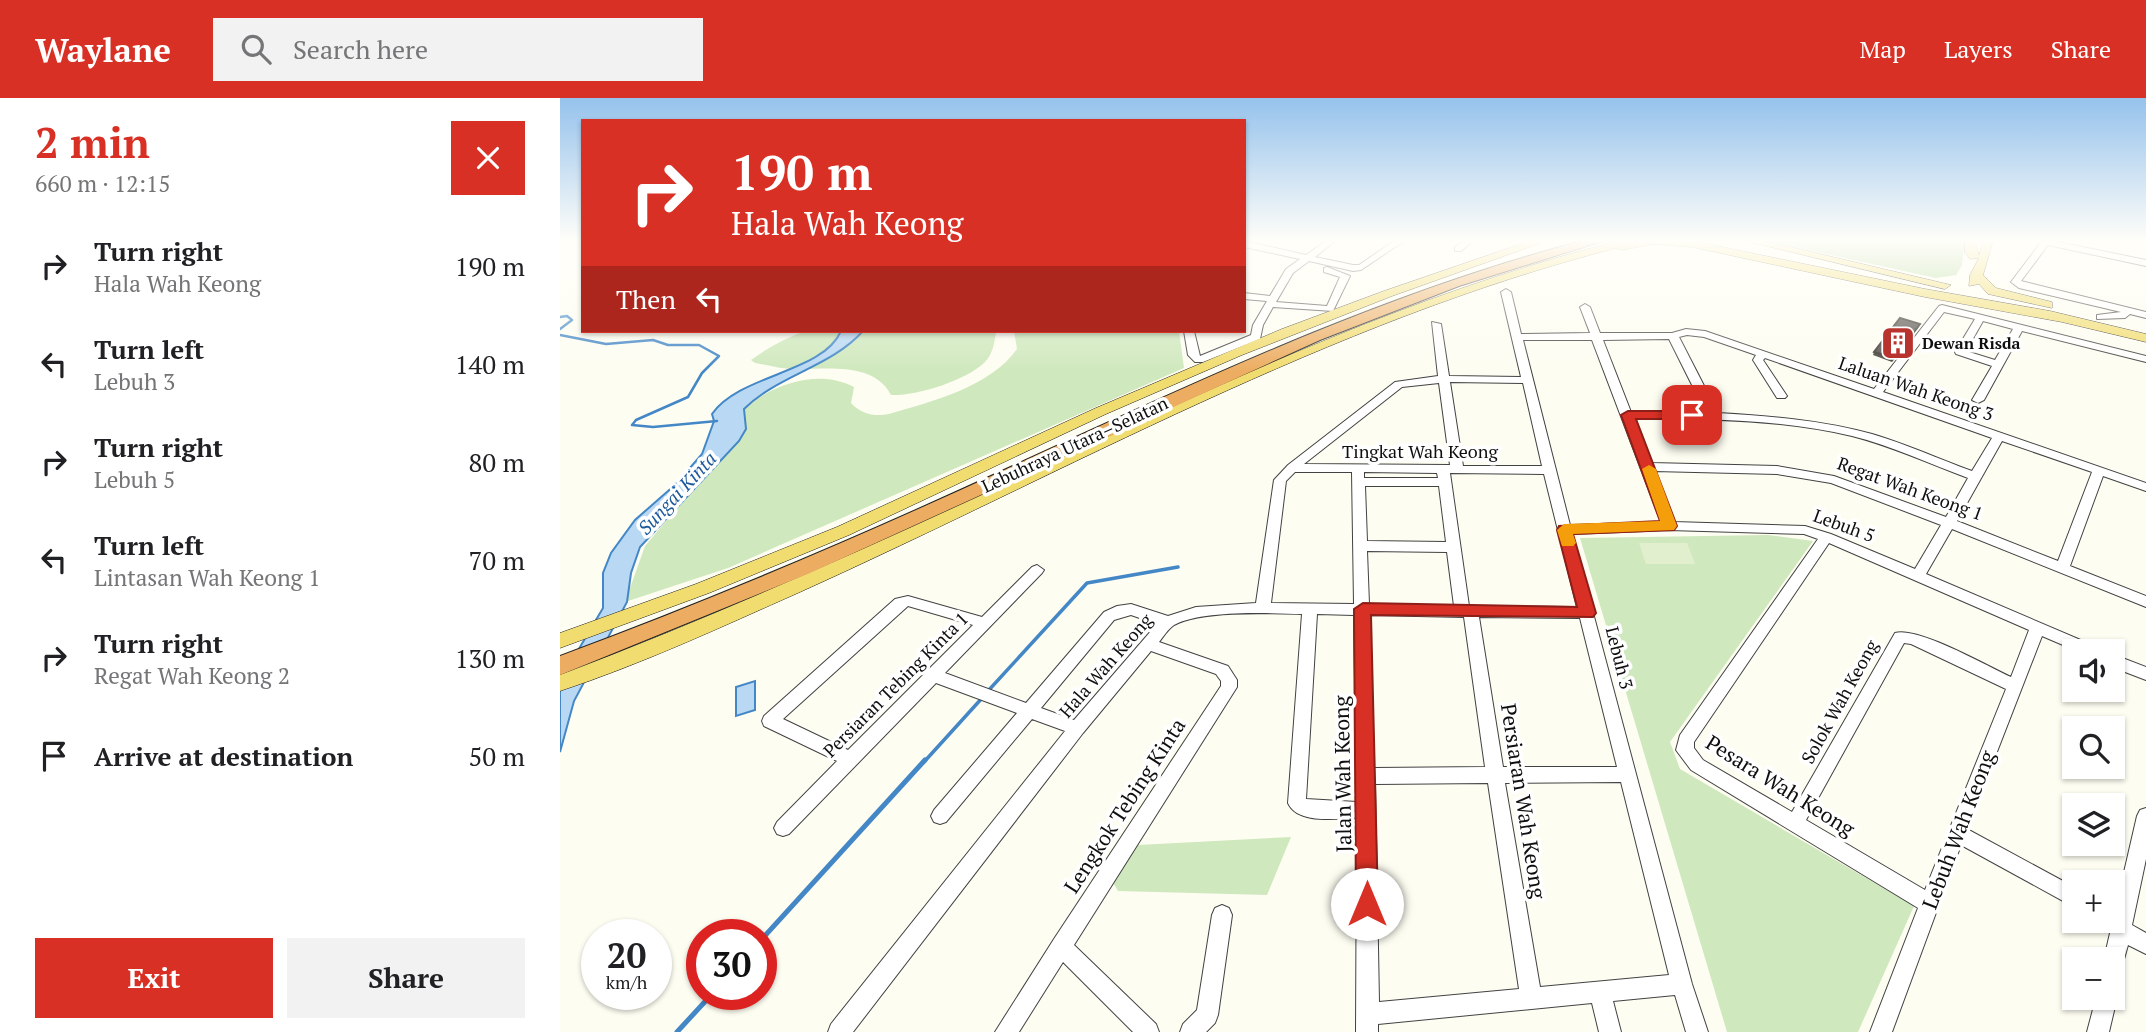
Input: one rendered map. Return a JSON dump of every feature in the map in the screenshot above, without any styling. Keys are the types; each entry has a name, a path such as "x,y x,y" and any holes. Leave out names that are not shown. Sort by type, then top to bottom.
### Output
{"highway":[{"name":"Lebuhraya Utara–Selatan","path":"560,666 661,618 922,507 1187,384 1284,343 1442,285"},
{"name":"Lebuhraya Utara–Selatan","path":"560,655 903,525 1301,343 1454,285"}],"main road":[{"path":"560,641 661,618 844,530 1203,366 1414,285"},
{"path":"560,683 651,649 831,572 1282,362 1399,314 1486,285"},
{"path":"1891,285 2061,318 2146,331"},
{"path":"1916,285 2061,318"},
{"path":"1942,285 2146,331"},
{"path":"1972,285 1972,292"},
{"path":"1984,285 1997,293 2100,317 2146,331"},
{"path":"1931,288 1972,292"}],"street":[{"path":"1189,333 1193,355 1199,360 1258,335 1258,326 1281,285"},
{"path":"1246,296 1331,308 1341,285"},
{"path":"2022,285 2146,315"},
{"name":"Lebuh 3","path":"1506,292 1548,470 1682,984 1697,1032"},
{"path":"1585,307 1669,526"},
{"path":"1876,393 1942,308 2146,359"},
{"path":"2100,317 2120,318 2130,312"},
{"path":"2130,312 2146,331"},
{"path":"1981,317 1960,352 1997,365"},
{"path":"1436,324 1457,470"},
{"path":"1978,400 2019,327"},
{"name":"Laluan Wah Keong 3","path":"1517,337 1673,336 1686,332 1705,334 2146,487"},
{"path":"1673,336 1713,415"},
{"path":"1763,354 1758,360 1781,396"},
{"path":"1263,608 1280,480 1292,468 1391,388 1409,382 1444,379 1527,380"},
{"path":"1628,415 1713,415 1776,419 1856,434 1976,477"},
{"path":"1918,576 1999,436"},
{"name":"Regat Wah Keong 1","path":"1648,467 1745,468 1834,480 2146,602"},
{"name":"Tingkat Wah Keong","path":"1292,468 1358,476 1443,476 1457,470 1548,470"},
{"path":"2063,569 2099,470"},
{"name":"Jalan Wah Keong","path":"1358,476 1367,810 1367,1023 1531,997 1682,984"},
{"name":"Persiaran Wah Keong","path":"1443,476 1452,547 1467,611 1531,997"},
{"name":"Lebuh 5","path":"1564,530 1669,526 1787,528 1826,537 2064,639"},
{"name":"Pesara Wah Keong","path":"1826,537 1685,745 1687,756 1697,765 1930,904"},
{"path":"1360,546 1452,547"},
{"name":"Persiaran Tebing Kinta 1","path":"783,828 1037,570"},
{"path":"850,759 769,722 900,603 908,601 984,623"},
{"path":"940,816 1109,616 1126,608 1139,610 1167,622"},
{"name":"Hala Wah Keong","path":"839,1032 1077,728 1167,622 1196,612 1263,608 1587,613"},
{"path":"1310,608 1297,803 1307,810 1367,810"},
{"name":"Lebuh Wah Keong","path":"1881,1032 1956,833 2038,628"},
{"name":"Solok Wah Keong","path":"1795,823 1899,637 1913,638 2015,686"},
{"name":"Lengkok Tebing Kinta","path":"1006,1032 1229,687 1229,680 1222,670 1148,644"},
{"path":"2125,665 2146,674"},
{"path":"932,675 1077,728"},
{"path":"1366,776 1628,774"},
{"path":"2125,901 2146,816"},
{"path":"1956,833 2062,891"},
{"path":"1191,1032 1207,1014 1222,915"},
{"path":"2125,929 2146,944"},
{"path":"1061,946 1148,1032"},
{"path":"1600,991 1610,1032"},
{"path":"2098,1032 2103,1010"}],"green space":[{"path":"801,333 996,333 990,355 976,369 940,386 902,395 891,395 883,384 861,372 784,368 751,360"},
{"path":"1014,333 1179,333 1184,368 728,568 625,602 645,546 682,502 743,409 755,400 782,386 811,379 826,379 854,387 851,403 859,410 873,415 889,414 924,404 976,383 1006,362 1017,349"},
{"path":"1768,535 1813,541 1670,742 1680,769 1914,906 1858,1032 1727,1032 1580,538"},
{"path":"1639,543 1687,543 1695,564 1646,564"},
{"path":"1291,837 1267,895 1118,891 1111,879 1138,845"}],"water":[{"name":"Sungai Kinta","path":"840,333 861,333 836,354 772,388 744,409 746,429 739,441 640,547 631,573 627,602 574,701 560,752 560,681 603,608 603,573 611,553 635,520 676,484 702,454 714,421 712,414 725,401 741,390 800,365 831,345"},
{"path":"755,681 755,710 736,716 736,687"}],"building":[{"name":"Dewan Risda","path":"1900,318 1920,324 1894,358 1874,352"}],"waterway":[{"path":"560,317 567,316 572,320 560,329"},
{"path":"560,335 606,344 653,340 668,345 699,345 719,356 702,373 688,397 636,420 632,425 653,427 717,421"},
{"path":"988,691 1087,583 1178,567"},
{"path":"924,762 983,697"},
{"path":"777,922 925,760"},
{"path":"677,1032 697,1010"}],"slow traffic":[{"path":"1568,543 1564,530 1669,526 1649,469"}],"place":[{"name":"Dewan Risda","path":"1898,343"}],"route":[{"path":"1367,904 1363,609 1587,613 1564,530 1669,526 1628,415 1692,415"}]}
